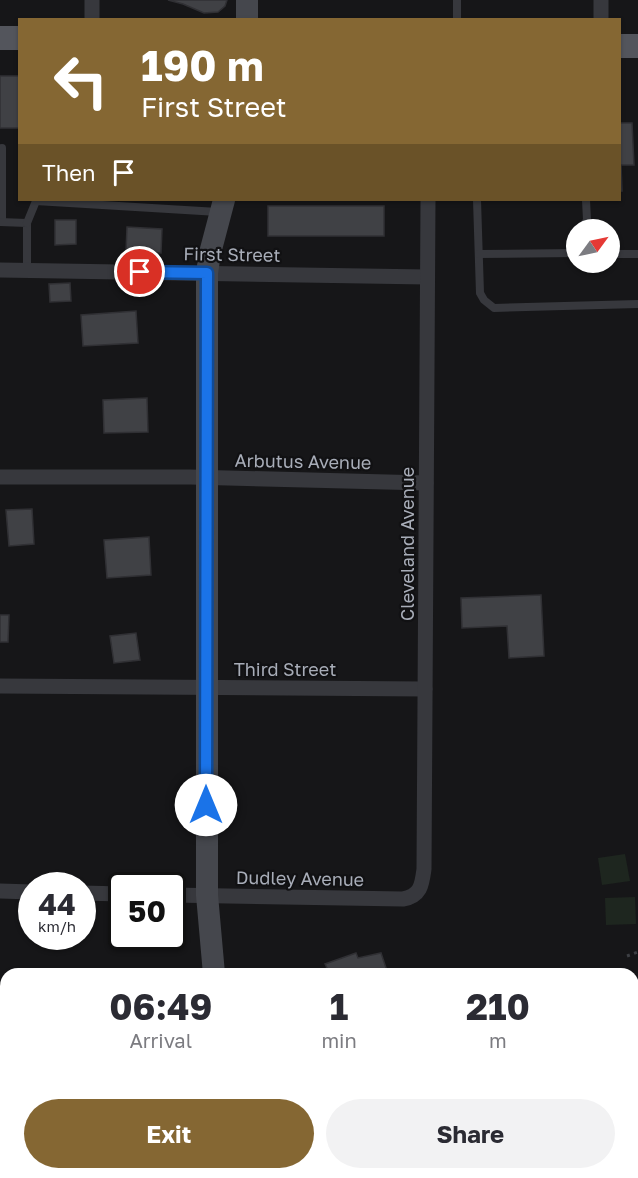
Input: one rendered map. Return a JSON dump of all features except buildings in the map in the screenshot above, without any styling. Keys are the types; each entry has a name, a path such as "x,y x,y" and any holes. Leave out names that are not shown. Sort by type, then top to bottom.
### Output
{"main road":[{"path":"247,0 247,18"},
{"path":"0,38 18,38"},
{"path":"621,46 638,46"},
{"path":"213,968 207,896 207,273 222,206"}],"street":[{"path":"92,0 92,18"},
{"path":"601,0 601,18"},
{"name":"Cleveland Avenue","path":"421,888 424,869 428,201"},
{"name":"First Street","path":"0,270 428,277"},
{"name":"Arbutus Avenue","path":"0,477 190,477 426,483"},
{"name":"Third Street","path":"0,686 425,689"},
{"name":"Dudley Avenue","path":"186,895 403,899 411,898 421,888"},
{"path":"0,891 18,892"}],"lane":[{"path":"457,0 458,18"},
{"path":"2,148 1,222 27,222"},
{"path":"27,271 27,222 36,201"},
{"path":"59,201 168,209 222,206"},
{"path":"168,201 168,209"},
{"path":"477,201 480,293 484,300 494,308 638,304"},
{"path":"586,201 587,219"},
{"path":"479,254 566,253"},
{"path":"620,254 638,254"}],"path":[{"path":"627,956 638,952"}],"shaded area":[{"path":"625,854 630,881 602,885 598,858"},
{"path":"635,897 636,924 606,925 605,898"}],"route":[{"path":"140,272 207,273 206,805"}]}
